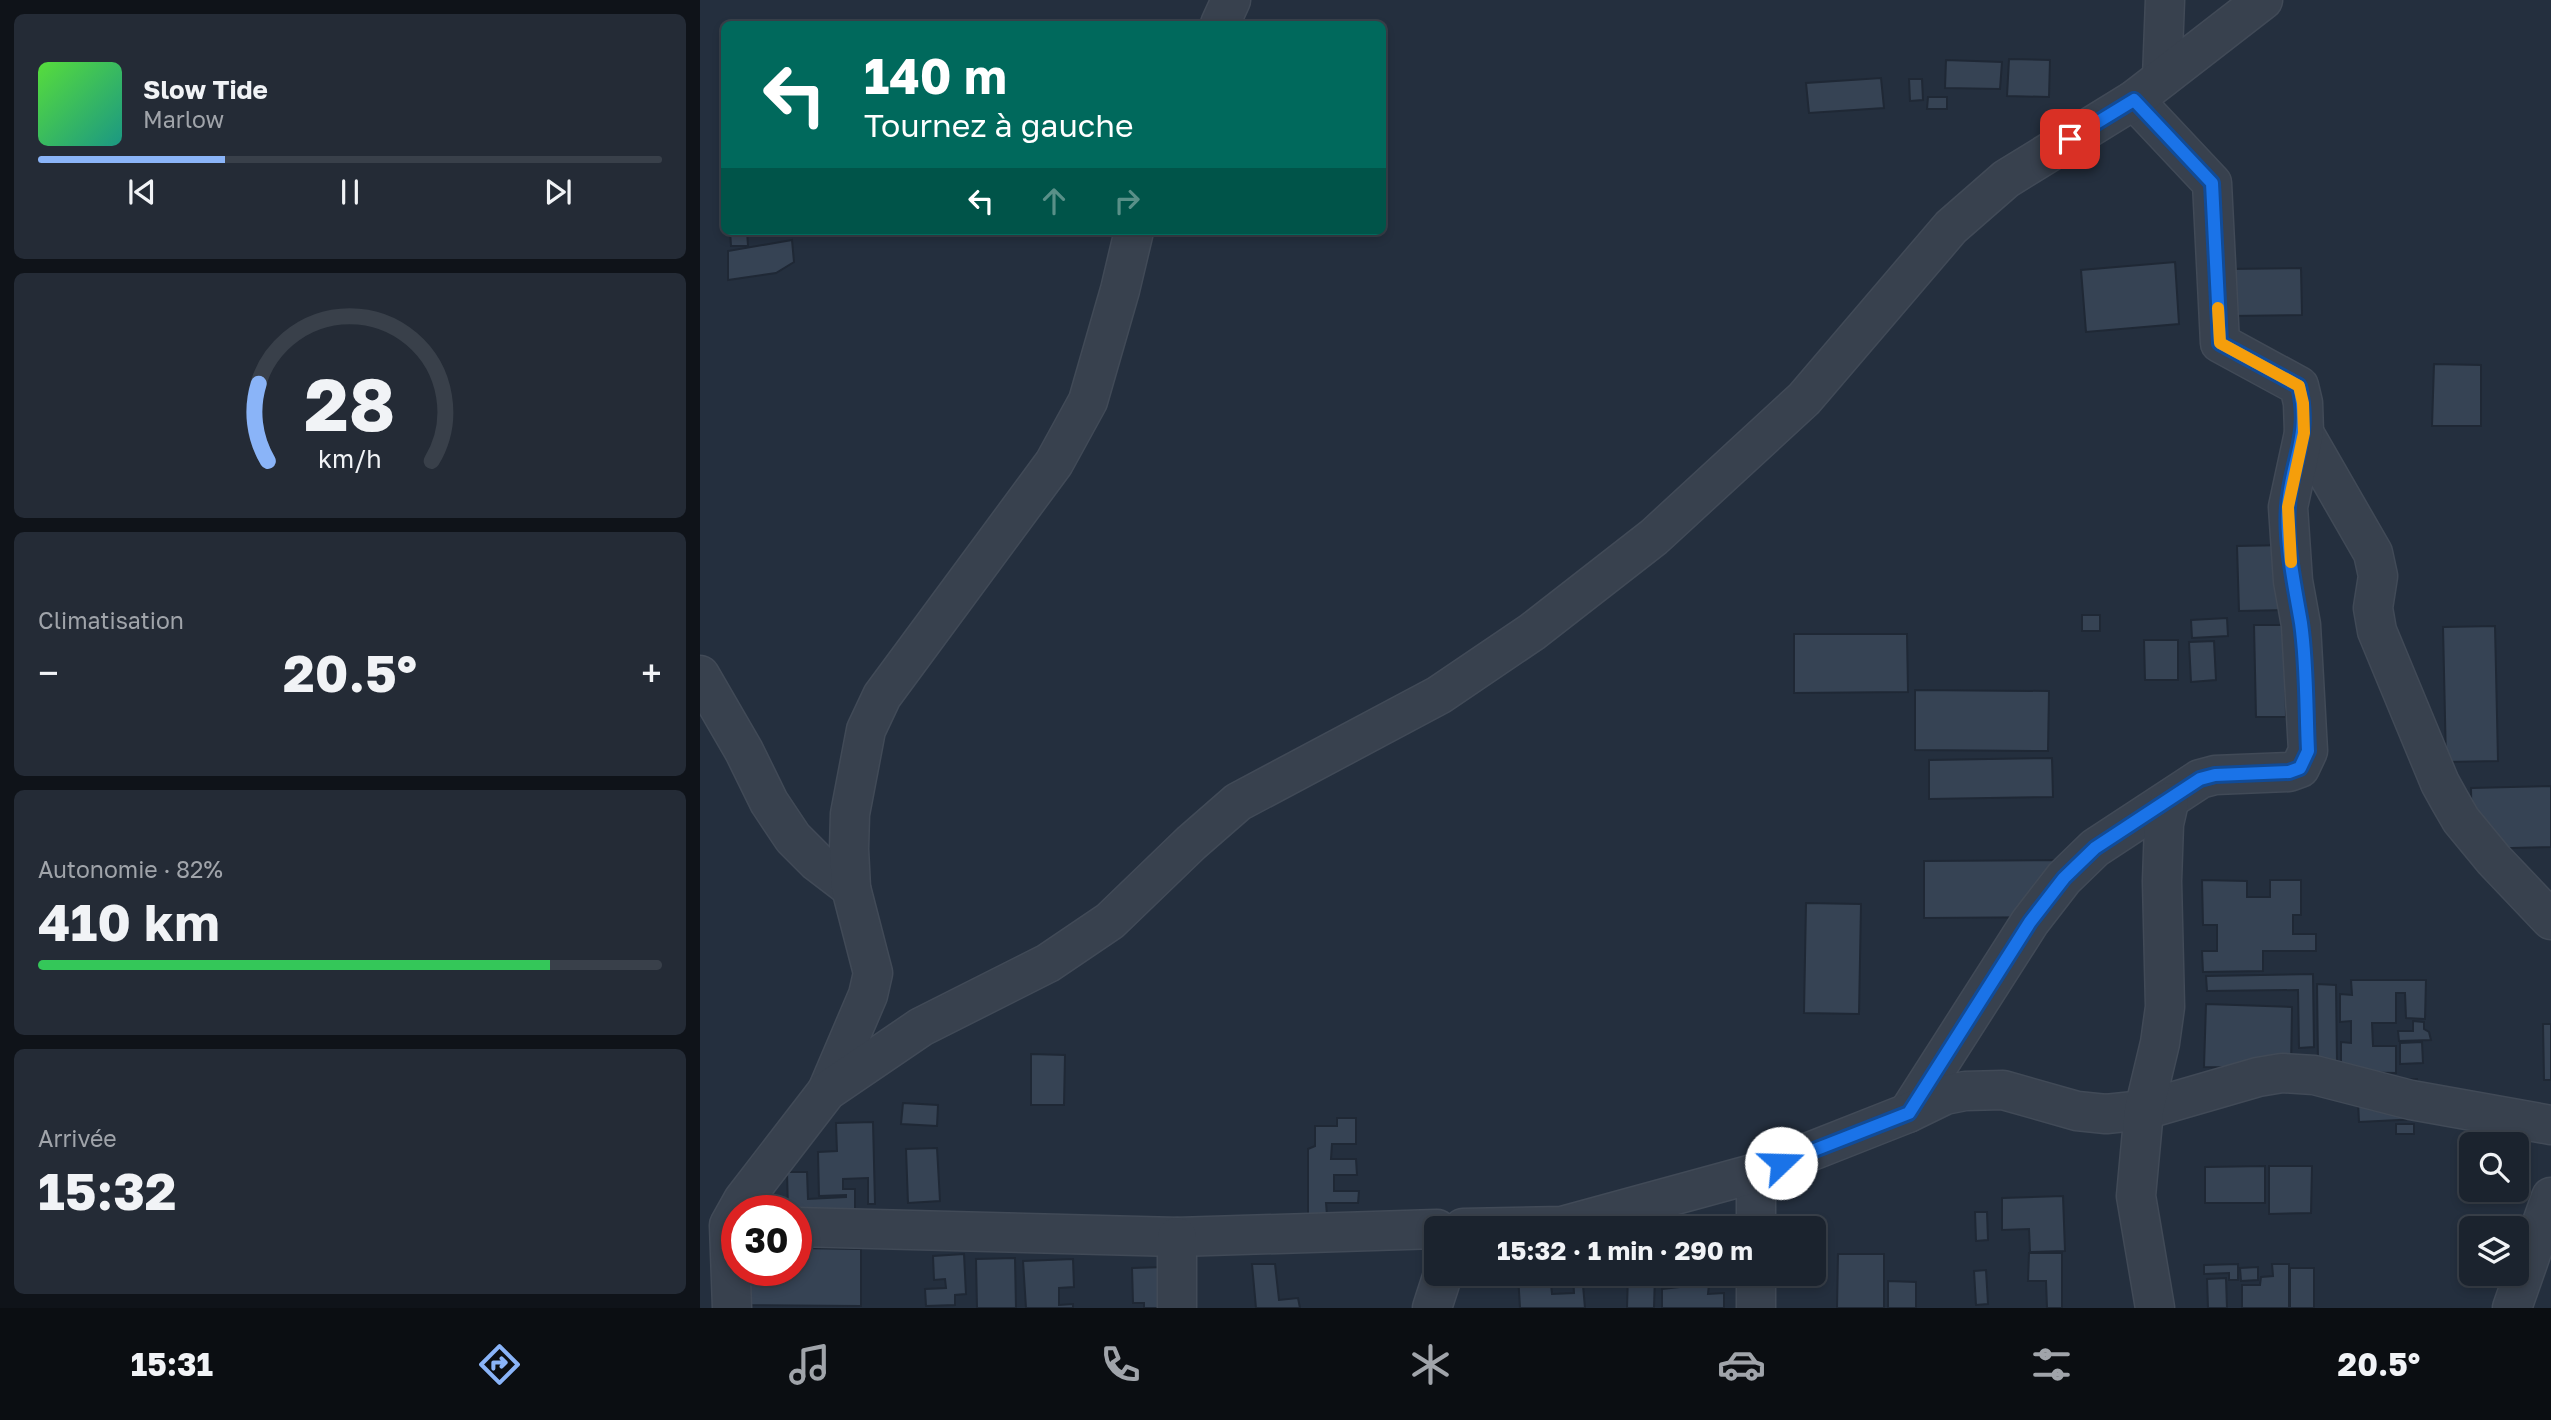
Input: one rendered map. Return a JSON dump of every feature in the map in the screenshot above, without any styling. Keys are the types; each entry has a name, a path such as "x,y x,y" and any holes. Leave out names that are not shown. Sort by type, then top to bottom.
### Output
{"street":[{"path":"1221,21 1231,0"},
{"path":"1909,1113 2030,922 2064,878 2095,848 2200,779 2215,775 2289,772 2300,768 2308,751 2301,625 2293,582 2288,507 2304,433 2303,403 2299,386 2220,343 2212,183 2148,89 2165,0"},
{"path":"827,1091 921,1027 1048,963 1110,921 1238,802 1439,695 1532,632 1654,537 1804,399 1960,219 2006,179 2148,89 2263,0"},
{"path":"747,1195 827,1091 867,995 873,973 851,888 849,849 850,814 866,730 882,696 1054,463 1088,401 1133,235"},
{"path":"2304,433 2372,553 2378,576 2374,608 2377,631 2440,783 2461,820 2494,860 2551,920"},
{"path":"700,675 744,751 769,802 793,838 817,862 851,888"},
{"path":"2155,1308 2136,1196 2144,1110 2160,1043 2165,1007 2162,881 2164,824 2168,802"},
{"path":"1598,1216 1755,1173 1909,1113 1945,1095 1965,1090 2003,1090 2077,1111 2106,1114 2144,1110 2258,1077 2283,1073 2314,1075 2411,1100 2551,1125"},
{"path":"1755,1173 1756,1216"},
{"path":"2512,1308 2551,1196"},
{"path":"812,1227 1177,1237 1424,1229"},
{"path":"1177,1237 1177,1308"},
{"path":"729,1286 732,1308"},
{"path":"1432,1308 1439,1286"},
{"path":"1756,1286 1756,1308"}],"building":[{"path":"2009,59 2050,60 2049,97 2007,96"},
{"path":"1946,60 2002,62 2000,89 1945,88"},
{"path":"1881,78 1884,108 1809,113 1806,83"},
{"path":"1909,79 1922,79 1923,100 1910,101"},
{"path":"1928,97 1947,97 1947,109 1927,109"},
{"path":"730,235 747,235 748,246 731,246"},
{"path":"792,240 794,262 776,273 728,280 728,251"},
{"path":"2175,262 2179,324 2086,332 2081,270"},
{"path":"2301,268 2302,315 2229,316 2228,269"},
{"path":"2434,364 2481,365 2481,426 2432,426"},
{"path":"2293,545 2294,610 2239,611 2237,546"},
{"path":"2082,615 2100,615 2100,631 2082,631"},
{"path":"2227,618 2228,636 2192,638 2191,620"},
{"path":"2254,625 2285,625 2286,717 2256,717"},
{"path":"2495,626 2498,761 2446,762 2443,627"},
{"path":"1794,634 1907,634 1908,692 1794,693"},
{"path":"2144,640 2178,640 2178,680 2145,680"},
{"path":"2214,641 2216,680 2191,682 2189,642"},
{"path":"1915,690 2049,691 2048,751 1915,750"},
{"path":"2052,758 2053,797 1929,799 1929,760"},
{"path":"2551,786 2551,847 2472,849 2471,788"},
{"path":"2055,860 2056,917 1924,918 1924,861"},
{"path":"2202,880 2247,881 2247,897 2270,897 2270,880 2301,880 2301,915 2293,915 2293,934 2316,934 2316,951 2263,951 2263,971 2203,972 2202,951 2217,951 2217,925 2203,925"},
{"path":"1806,903 1861,904 1859,1014 1804,1013"},
{"path":"2313,974 2314,1047 2299,1048 2298,990 2207,991 2206,976"},
{"path":"2351,980 2426,980 2425,1019 2406,1018 2405,993 2396,993 2396,1023 2372,1023 2373,1046 2396,1046 2396,1073 2341,1072 2341,1042 2351,1043 2351,1021 2340,1022 2340,994 2352,995"},
{"path":"2317,984 2336,985 2337,1062 2318,1062"},
{"path":"2206,1004 2292,1007 2291,1069 2204,1067"},
{"path":"2413,1021 2424,1022 2424,1029 2429,1032 2431,1040 2399,1041 2398,1031 2413,1031"},
{"path":"2543,1024 2551,1024 2551,1080 2544,1080"},
{"path":"2422,1042 2423,1063 2400,1064 2400,1043"},
{"path":"1031,1054 1065,1055 1064,1105 1031,1105"},
{"path":"2417,1079 2419,1119 2359,1122 2357,1081"},
{"path":"903,1103 938,1105 937,1126 901,1124"},
{"path":"1337,1118 1356,1118 1356,1144 1332,1144 1331,1159 1356,1159 1357,1175 1334,1175 1334,1191 1359,1191 1358,1203 1326,1203 1327,1215 1308,1215 1308,1149 1315,1146 1315,1126 1337,1126"},
{"path":"873,1122 875,1204 868,1204 868,1178 843,1179 843,1189 855,1189 855,1209 812,1210 812,1199 846,1197 819,1196 818,1152 837,1151 836,1123"},
{"path":"2396,1124 2414,1124 2414,1134 2396,1134"},
{"path":"937,1148 940,1201 908,1203 906,1149"},
{"path":"2265,1166 2265,1203 2205,1203 2205,1167"},
{"path":"2269,1166 2312,1166 2311,1213 2269,1214"},
{"path":"787,1172 807,1172 808,1195 788,1195"},
{"path":"2063,1196 2065,1251 2030,1252 2029,1229 2002,1230 2002,1198"},
{"path":"1975,1212 1987,1212 1988,1240 1976,1241"},
{"path":"812,1248 861,1249 861,1306 746,1305 747,1286 812,1286"},
{"path":"2029,1253 2062,1253 2062,1308 2047,1308 2046,1281 2028,1281"},
{"path":"964,1254 966,1294 955,1295 955,1305 926,1306 925,1289 946,1288 945,1279 934,1280 933,1256"},
{"path":"1838,1254 1884,1254 1884,1308 1837,1308"},
{"path":"1015,1258 1016,1308 977,1308 976,1259"},
{"path":"1073,1259 1074,1287 1059,1288 1059,1305 1073,1304 1073,1308 1026,1308 1023,1261"},
{"path":"1252,1264 1275,1264 1279,1300 1298,1298 1300,1308 1256,1308"},
{"path":"2238,1264 2238,1280 2229,1280 2229,1273 2204,1274 2204,1265"},
{"path":"2272,1264 2289,1264 2289,1308 2242,1308 2242,1285 2260,1285 2261,1277 2273,1276"},
{"path":"1165,1267 1188,1308 1144,1308 1144,1303 1133,1303 1132,1268"},
{"path":"2258,1267 2258,1280 2241,1281 2240,1268"},
{"path":"2290,1268 2314,1268 2314,1308 2290,1308"},
{"path":"1986,1270 1988,1304 1976,1305 1974,1271"},
{"path":"2226,1278 2227,1308 2208,1308 2207,1279"},
{"path":"1888,1281 1916,1282 1916,1308 1888,1308"},
{"path":"1519,1286 1551,1286 1552,1294 1574,1293 1574,1286 1583,1286 1585,1308 1520,1308"},
{"path":"1628,1286 1655,1286 1654,1308 1627,1308"},
{"path":"1709,1286 1708,1294 1724,1293 1724,1308 1662,1308 1662,1289"}],"slow traffic":[{"path":"2218,308 2220,343 2299,386 2303,403 2304,433 2288,507 2291,562"}],"route":[{"path":"1781,1163 1909,1113 2030,922 2064,878 2095,848 2200,779 2215,775 2289,772 2300,768 2308,751 2301,625 2293,582 2288,507 2304,433 2303,403 2299,386 2220,343 2212,183 2193,160 2134,100 2070,139"}]}
